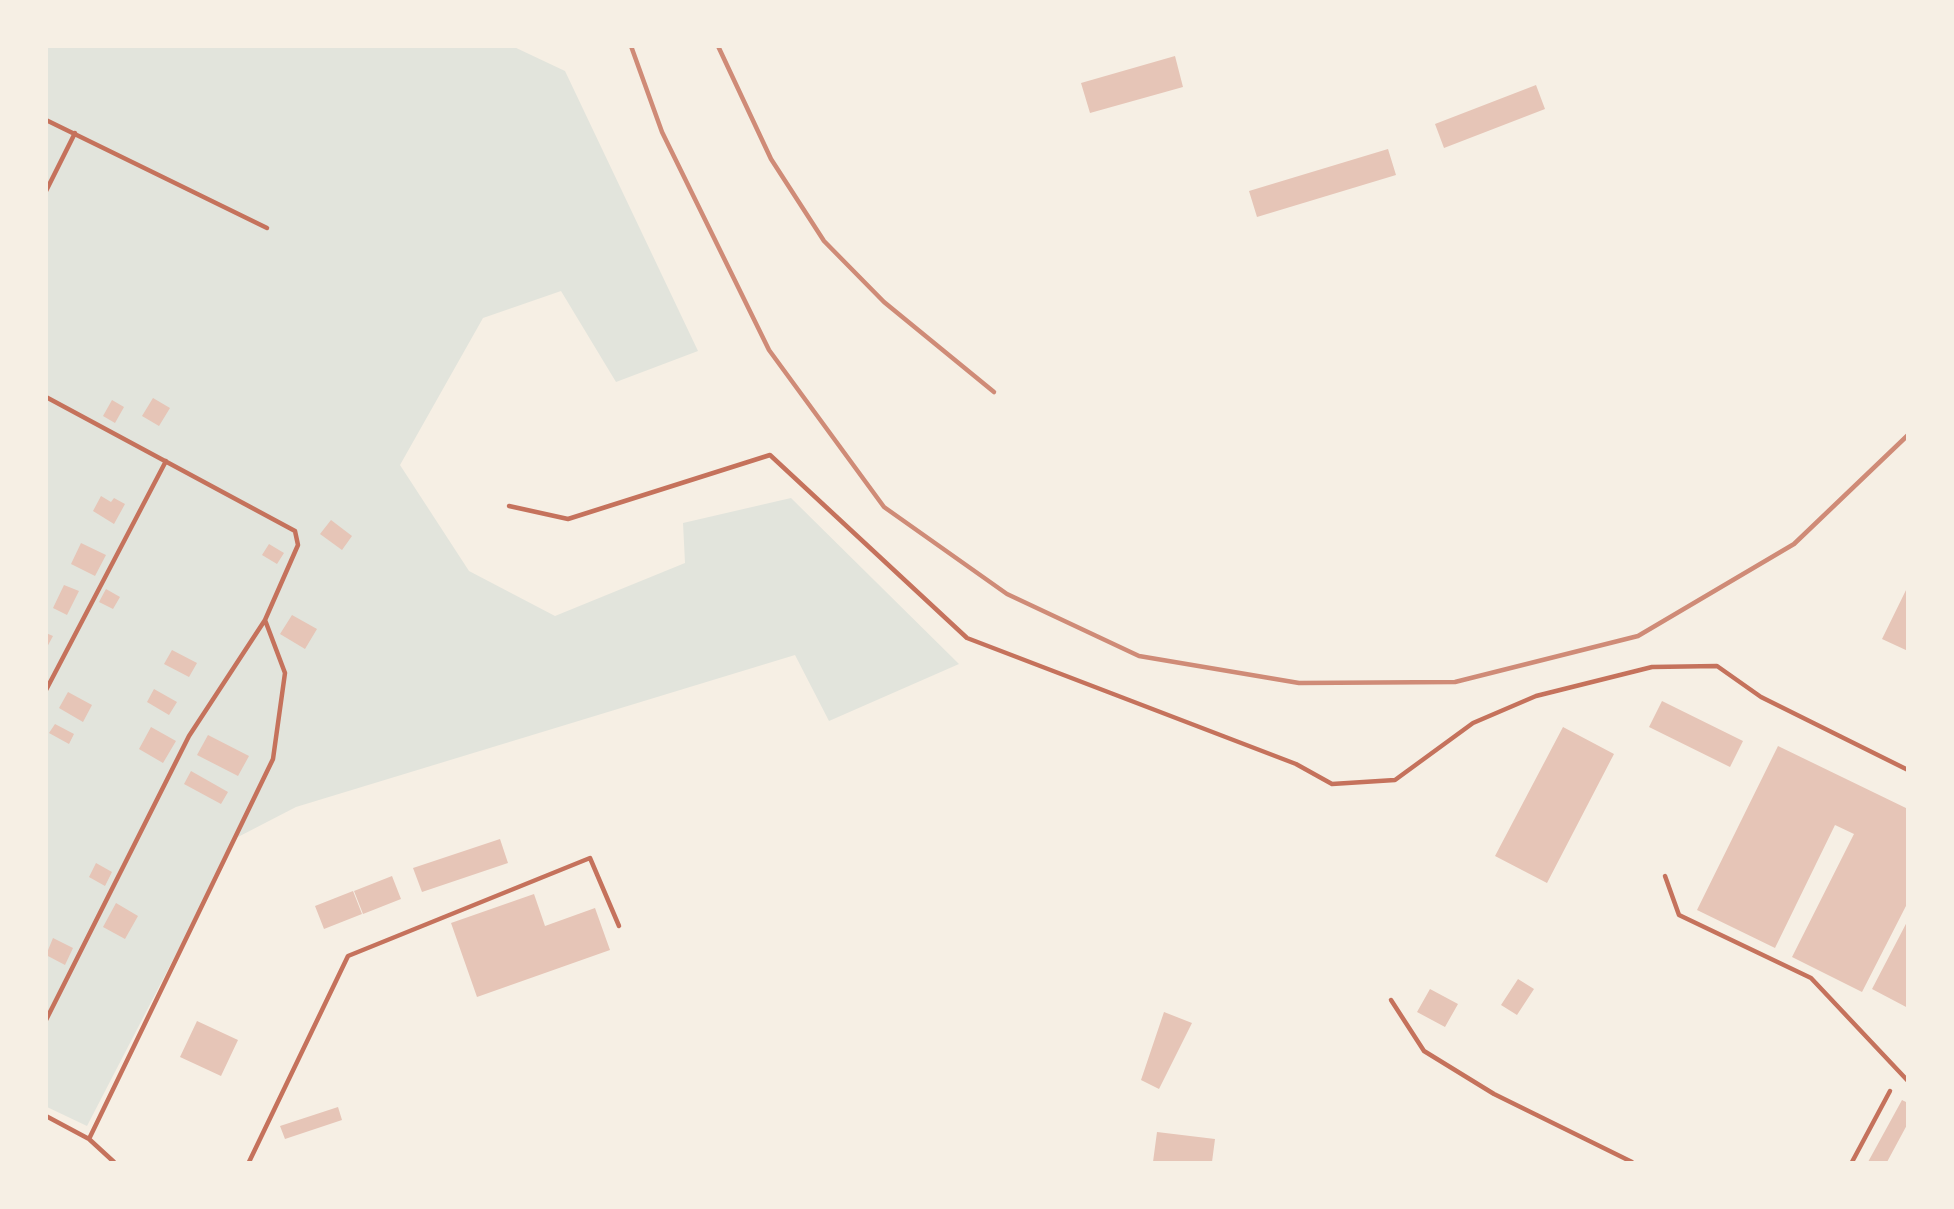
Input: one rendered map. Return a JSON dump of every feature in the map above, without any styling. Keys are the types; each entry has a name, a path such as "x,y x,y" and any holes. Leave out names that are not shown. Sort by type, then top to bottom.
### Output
{"lane":[{"path":"46,120 267,228"},
{"path":"46,191 75,133"},
{"path":"46,397 295,531 298,545 265,620 189,736 46,1020"},
{"path":"509,506 568,519 770,454 967,638 1296,764 1332,784 1395,780 1473,723 1536,696 1652,667 1717,666 1761,697 1908,770"},
{"path":"46,690 166,461"},
{"path":"89,1139 273,759 285,673 265,620"},
{"path":"249,1162 348,956 590,858 619,926"},
{"path":"1665,876 1679,915 1811,978 1908,1081"},
{"path":"1391,1000 1424,1051 1494,1094 1632,1162"},
{"path":"1852,1162 1890,1091"},
{"path":"46,1116 89,1139 114,1162"}],"shaded area":[{"path":"512,46 565,71 698,351 616,382 561,291 483,318 400,465 469,571 555,616 685,563 683,523 791,498 959,664 829,721 795,655 296,807 236,838 87,1126 47,1107 46,47"}],"building":[{"path":"1175,56 1183,87 1090,113 1081,83"},
{"path":"1536,85 1545,109 1444,148 1435,124"},
{"path":"1388,149 1396,175 1257,217 1249,191"},
{"path":"153,398 170,408 159,426 142,416"},
{"path":"112,400 124,407 115,423 103,416"},
{"path":"101,496 111,502 114,498 125,504 114,524 93,511"},
{"path":"331,520 352,536 342,550 320,534"},
{"path":"81,543 106,555 95,576 71,564"},
{"path":"269,544 284,553 277,564 262,555"},
{"path":"64,585 79,591 67,615 53,608"},
{"path":"1908,586 1908,651 1882,639"},
{"path":"106,589 120,597 113,609 99,602"},
{"path":"292,615 317,629 305,649 280,634"},
{"path":"46,633 53,636 46,649"},
{"path":"172,650 197,663 189,677 164,664"},
{"path":"154,689 177,702 169,715 147,702"},
{"path":"68,692 92,705 83,722 59,708"},
{"path":"1662,701 1743,741 1730,767 1649,727"},
{"path":"55,724 74,734 69,744 49,733"},
{"path":"151,727 176,741 163,763 139,749"},
{"path":"1563,727 1614,754 1547,883 1495,856"},
{"path":"208,735 249,756 238,776 197,755"},
{"path":"1778,746 1908,809 1908,902 1862,992 1792,957 1854,834 1835,825 1775,948 1697,910"},
{"path":"191,771 228,792 221,804 184,784"},
{"path":"500,839 508,863 422,892 413,868"},
{"path":"96,863 112,872 105,886 89,877"},
{"path":"392,876 401,899 363,914 354,891"},
{"path":"353,891 362,914 324,929 315,906"},
{"path":"534,894 545,926 595,908 610,950 477,997 451,923"},
{"path":"116,903 138,916 125,939 103,927"},
{"path":"1908,920 1908,1008 1872,989"},
{"path":"53,938 73,948 65,965 46,955"},
{"path":"1518,979 1534,989 1517,1015 1501,1005"},
{"path":"1430,989 1458,1004 1445,1027 1417,1012"},
{"path":"1164,1012 1192,1023 1159,1089 1141,1080"},
{"path":"197,1021 238,1040 221,1076 180,1057"},
{"path":"1902,1100 1908,1103 1908,1123 1887,1162 1868,1162"},
{"path":"338,1107 342,1120 285,1139 280,1126"},
{"path":"1157,1132 1215,1139 1212,1162 1153,1162"}],"railway":[{"path":"631,46 662,132 769,350 884,507 1007,594 1139,656 1299,683 1455,682 1638,636 1794,544 1908,435"},
{"path":"718,46 771,159 824,241 884,302 994,392"}]}
